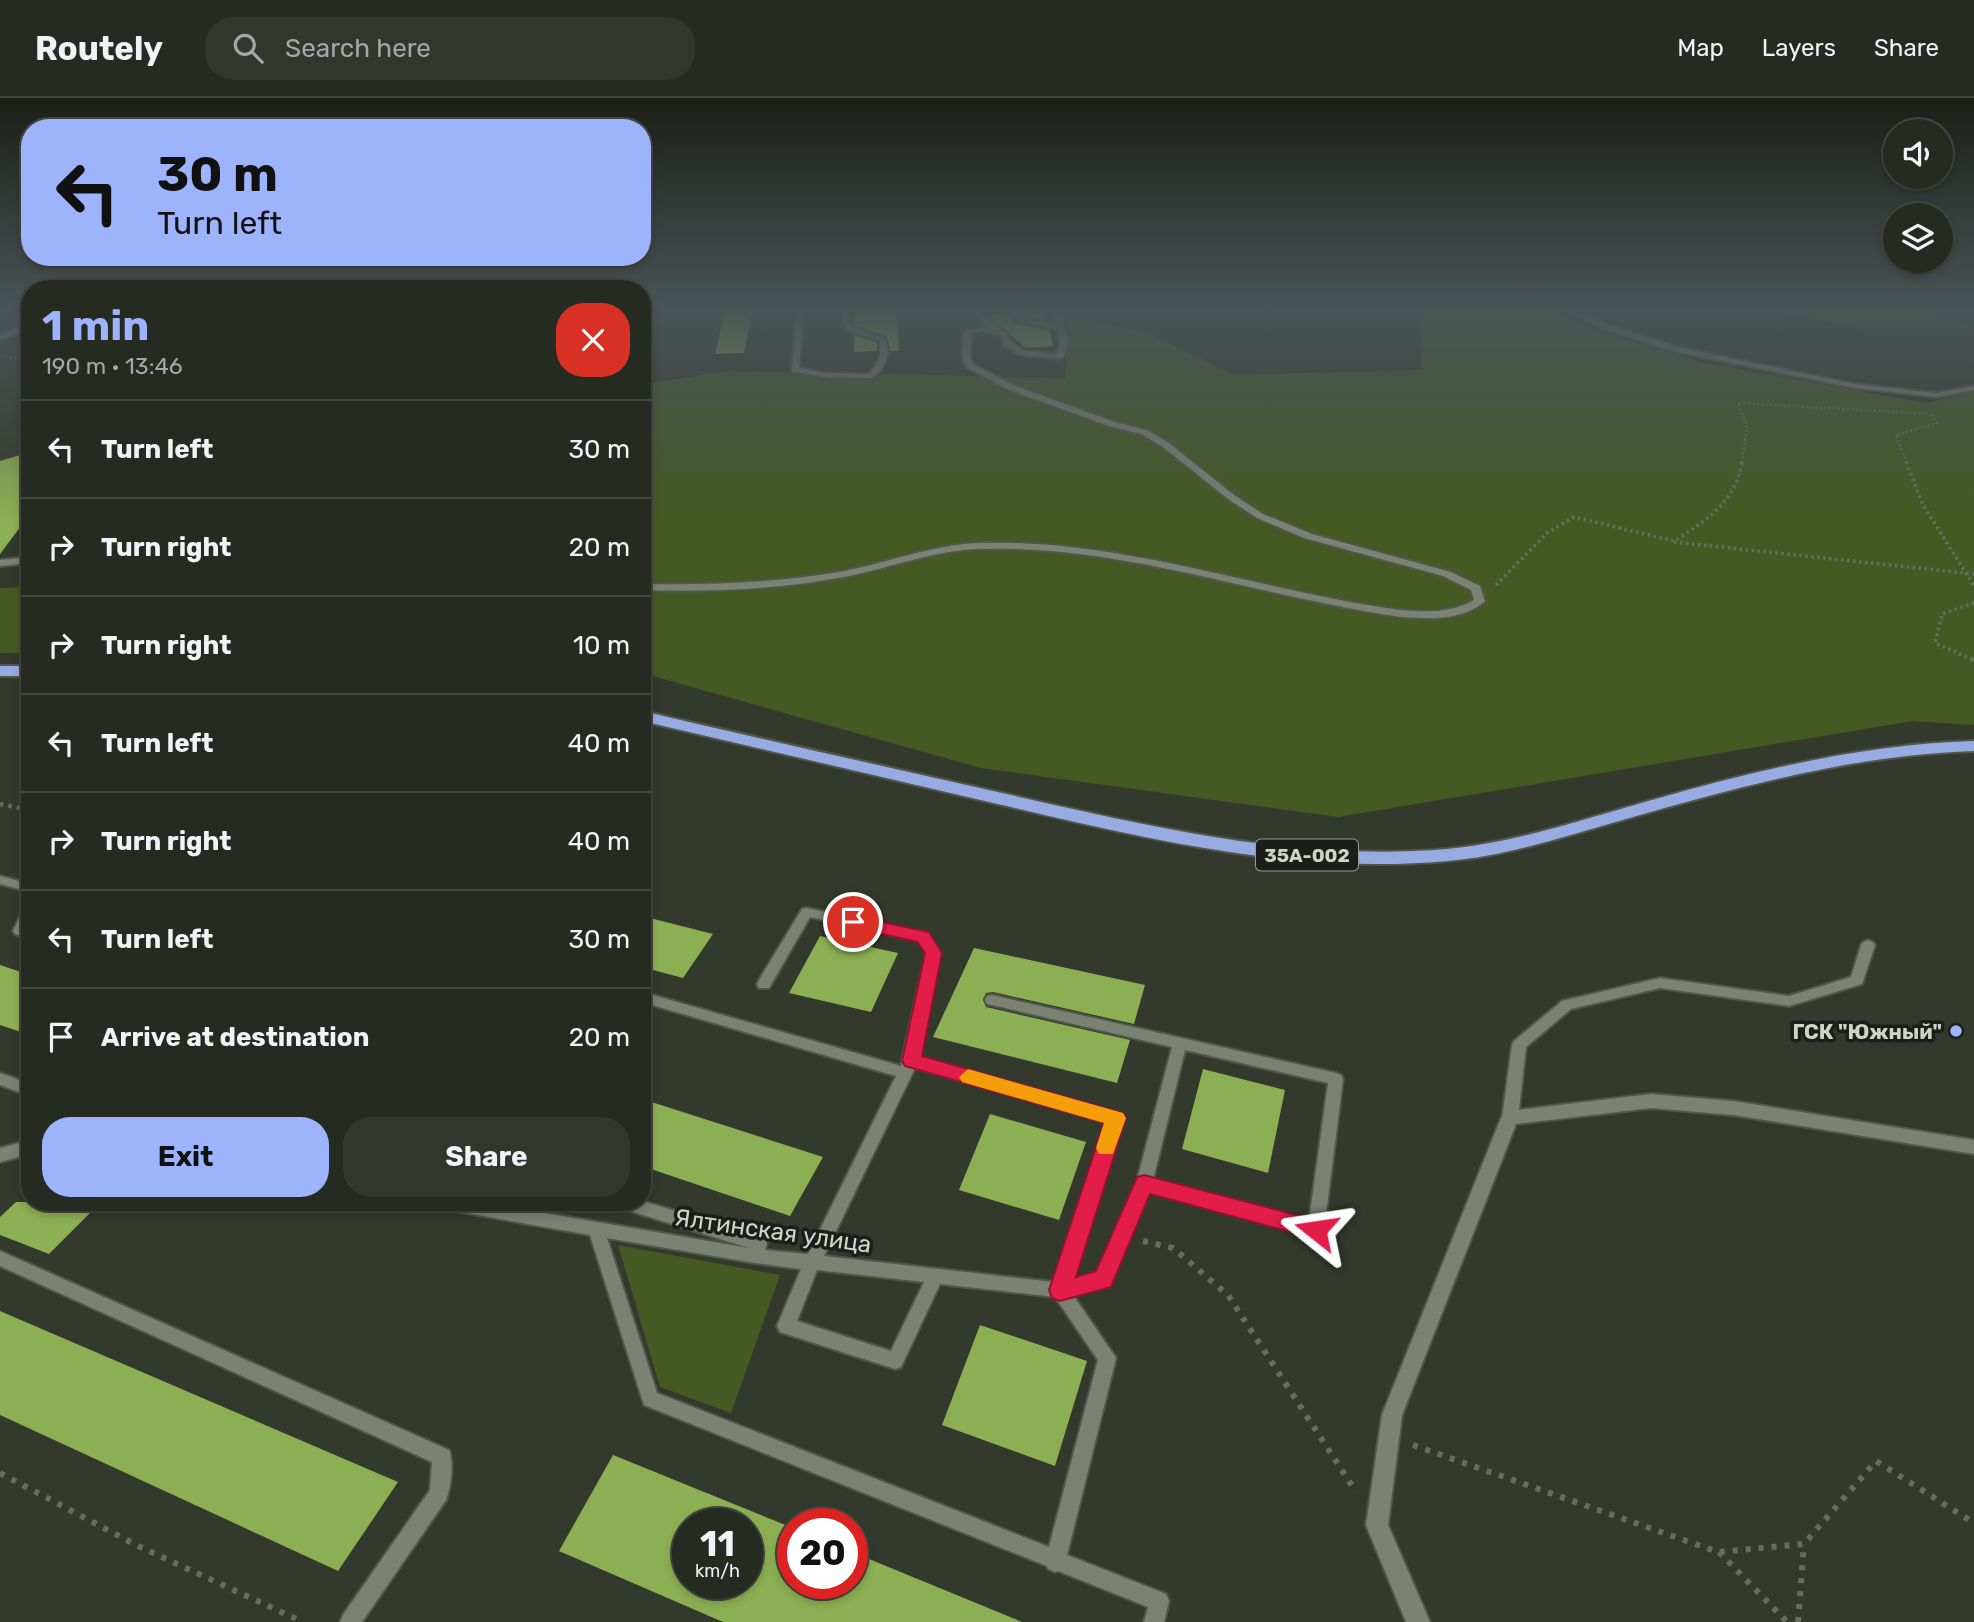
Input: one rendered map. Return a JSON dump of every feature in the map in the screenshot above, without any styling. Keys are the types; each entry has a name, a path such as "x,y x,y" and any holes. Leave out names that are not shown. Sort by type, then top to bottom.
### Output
{"highway":[{"path":"0,671 21,671"},
{"name":"35А-002","path":"651,718 1164,837 1258,852 1330,857 1448,855 1510,844 1824,759 1902,749 1974,746"}],"street":[{"path":"651,587 785,582 840,575 906,555 976,546 1021,546 1080,552 1350,605 1415,613 1448,615 1469,610 1480,601 1476,588 1447,574 1308,536 1260,516 1231,497 1166,445 1144,432 1037,398 996,378"},
{"path":"1815,378 1855,386 1936,395 1974,388"},
{"path":"1418,1622 1377,1525 1392,1415 1510,1118 1651,1101 1733,1108 1974,1147"},
{"path":"0,1155 21,1149"}],"lane":[{"path":"0,563 21,561"},
{"path":"0,880 21,886"},
{"path":"764,984 807,912 923,937 933,953 908,1067 812,1263 786,1326 895,1361 935,1277"},
{"path":"1510,1118 1519,1045 1567,1005 1660,983 1789,1001 1857,980 1868,946"},
{"path":"651,1000 1116,1118 1060,1290"},
{"path":"992,1000 1336,1079 1316,1230 1144,1184"},
{"path":"1060,1290 1103,1280 1144,1184 1180,1043"},
{"path":"0,1079 21,1087"},
{"path":"651,1210 759,1243 755,1256"},
{"name":"Ялтинская улица","path":"531,1211 596,1228 755,1256 1060,1290"},
{"path":"596,1228 650,1399 1055,1562 1159,1601 1154,1622"},
{"path":"0,1258 442,1457 439,1493 350,1622"},
{"path":"1055,1562 1107,1358 1060,1290"}],"path":[{"path":"1936,395 1926,403 1937,423 1896,435 1923,505 1974,586"},
{"path":"1674,541 1711,518 1739,481 1747,426 1738,403 1932,414"},
{"path":"1480,601 1547,533 1574,517 1674,541 1974,575"},
{"path":"1974,603 1942,614 1935,643 1974,660"},
{"path":"0,804 21,808"},
{"path":"1122,1237 1173,1248 1228,1295 1377,1525"},
{"path":"1389,1437 1718,1552 1804,1544"},
{"path":"1798,1622 1804,1544 1876,1461 1974,1523"},
{"path":"0,1473 136,1545 303,1622"},
{"path":"1718,1552 1787,1622"}],"green space":[{"path":"682,378 1790,378 1927,403 1974,391 1974,725 1912,721 1338,817 981,768 651,676 651,383"},
{"path":"21,587 21,653 0,653 0,588"},
{"path":"618,1245 780,1275 731,1413 660,1387"}],"building":[{"path":"21,455 21,526 0,554 0,461"},
{"path":"651,918 713,934 683,978 651,969"},
{"path":"820,936 898,953 871,1012 789,993"},
{"path":"974,948 1145,985 1134,1024 993,992 986,993 983,999 986,1007 1130,1040 1117,1083 933,1037"},
{"path":"0,965 21,972 21,1032 0,1025"},
{"path":"1203,1069 1285,1090 1268,1173 1182,1149"},
{"path":"651,1102 823,1157 790,1216 651,1169"},
{"path":"990,1114 1086,1142 1059,1220 959,1190"},
{"path":"16,1202 21,1202 21,1211 92,1211 49,1254 0,1235 0,1217"},
{"path":"0,1311 398,1482 338,1571 0,1415"},
{"path":"980,1325 1087,1361 1055,1466 942,1425"},
{"path":"613,1455 744,1508 672,1508 672,1599 763,1599 763,1516 777,1522 777,1599 868,1599 868,1559 1022,1622 723,1622 559,1551"}],"slow traffic":[{"path":"968,1077 1116,1118 1106,1148"}],"place":[{"name":"ГСК \"Южный\"","path":"1956,1031"}],"route":[{"path":"853,922 923,937 933,953 911,1061 1116,1118 1060,1290 1103,1280 1144,1184 1316,1230"}]}
